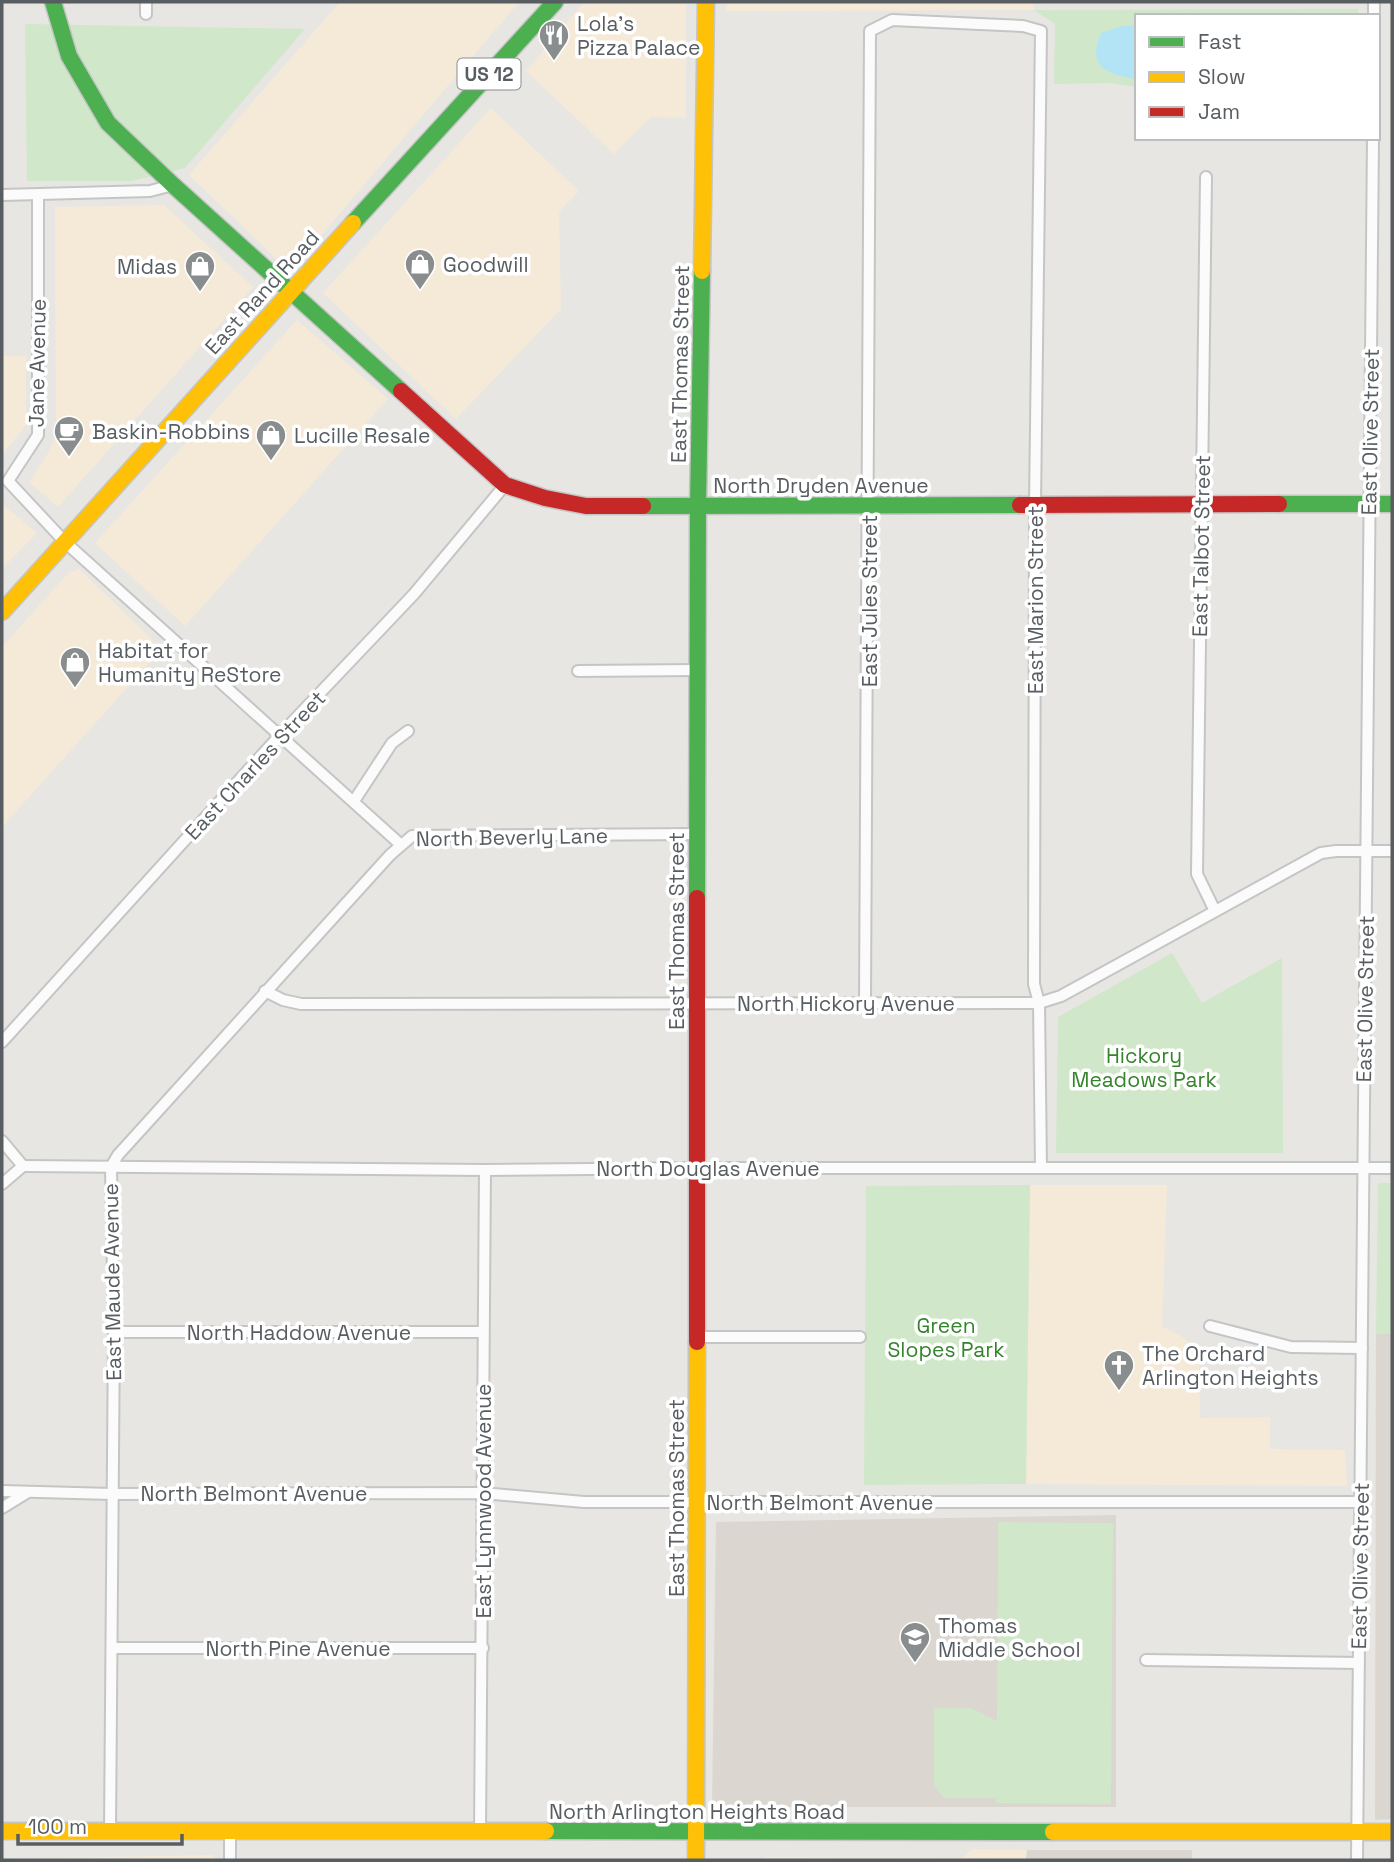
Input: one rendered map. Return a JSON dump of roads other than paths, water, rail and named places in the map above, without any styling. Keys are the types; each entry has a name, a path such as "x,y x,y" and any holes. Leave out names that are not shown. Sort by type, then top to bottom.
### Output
{"street":[{"name":"North Dryden Avenue","path":"53,2 69,56 108,122 173,185 505,485 554,500 586,506 1392,504"},
{"name":"East Rand Road","path":"2,612 555,2"},
{"name":"East Thomas Street","path":"696,1860 698,506 706,2"},
{"name":"East Jules Street","path":"865,1002 870,32 892,20 1023,26 1041,31"},
{"name":"East Marion Street","path":"1041,31 1035,505 1034,984 1039,1003 1041,1168"},
{"name":"East Olive Street","path":"1357,1860 1373,140"},
{"name":"East Talbot Street","path":"1206,177 1197,874 1215,911"},
{"path":"2,195 149,191 173,185"},
{"name":"Jane Avenue","path":"38,195 38,435 8,481 65,542"},
{"name":"East Charles Street","path":"2,1042 281,734 414,594 505,485"},
{"name":"North Beverly Lane","path":"65,542 401,844 411,836 698,834"},
{"path":"578,671 698,670"},
{"path":"354,802 392,743 408,731"},
{"name":"East Maude Avenue","path":"110,1831 114,1332 111,1167 118,1155 265,991 401,844"},
{"name":"North Hickory Avenue","path":"265,991 283,1000 301,1004 1039,1003 1061,996 1321,853 1392,851"},
{"path":"2,1140 23,1166 2,1184"},
{"name":"North Douglas Avenue","path":"23,1166 485,1170 1392,1168"},
{"name":"East Lynnwood Avenue","path":"480,1832 485,1170"},
{"path":"1210,1326 1291,1347 1362,1348"},
{"name":"North Haddow Avenue","path":"114,1332 483,1332"},
{"path":"697,1337 860,1336"},
{"name":"North Belmont Avenue","path":"2,1491 112,1494 483,1493 563,1502 1361,1502"},
{"path":"2,1508 28,1492"},
{"name":"North Pine Avenue","path":"113,1648 483,1648"},
{"path":"1146,1660 1359,1663"},
{"name":"North Arlington Heights Road","path":"2,1831 1392,1832"},
{"path":"230,1832 230,1860"}],"water":[{"path":"1135,25 1135,79 1109,72 1102,67 1096,54 1101,33"}],"place":[{"name":"Lola's Pizza Palace","path":"554,62"},
{"name":"Goodwill","path":"420,291"},
{"name":"Midas","path":"200,293"},
{"name":"Baskin-Robbins","path":"69,458"},
{"name":"Lucille Resale","path":"271,462"},
{"name":"Habitat for Humanity ReStore","path":"75,689"},
{"name":"The Orchard Arlington Heights","path":"1119,1392"},
{"name":"Thomas Middle School","path":"915,1664"}],"park label":[{"name":"Hickory Meadows Park","path":"1144,1067"},
{"name":"Green Slopes Park","path":"946,1337"}]}
